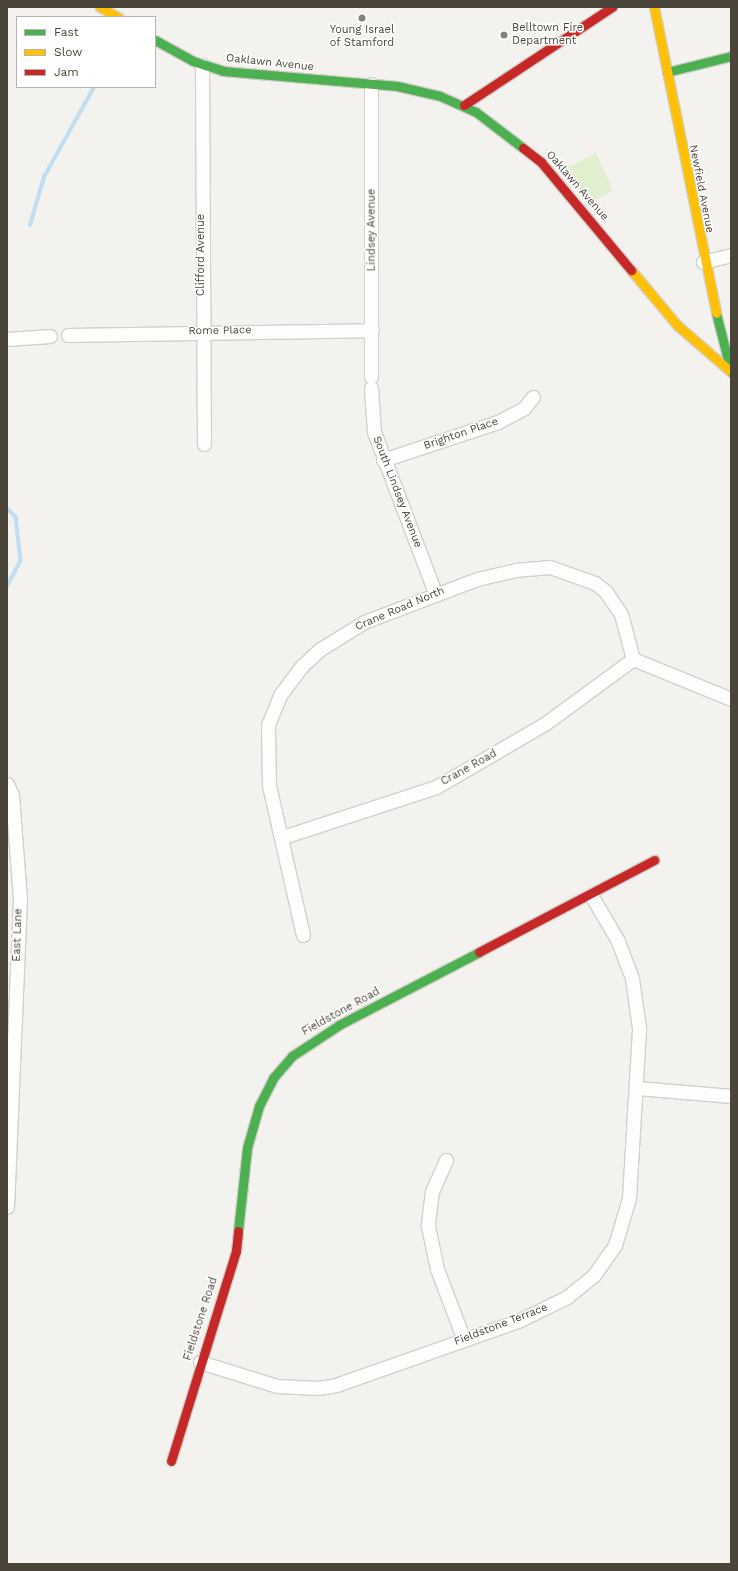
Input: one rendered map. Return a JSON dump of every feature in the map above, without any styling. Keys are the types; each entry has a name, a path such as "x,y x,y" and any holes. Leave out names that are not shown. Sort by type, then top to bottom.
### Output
{"street":[{"path":"100,7 116,16"},
{"path":"464,105 612,7"},
{"name":"Newfield Avenue","path":"654,7 703,262 731,372"},
{"name":"Oaklawn Avenue","path":"156,41 202,65 242,74 371,84 422,90 464,105 503,130 541,162 677,325 731,372"},
{"path":"666,72 731,56"},
{"name":"Clifford Avenue","path":"202,65 202,331 204,444"},
{"name":"Lindsey Avenue","path":"371,84 371,383"},
{"path":"703,262 731,255"},
{"name":"Rome Place","path":"68,335 202,331 372,330"},
{"path":"7,339 50,336"},
{"name":"South Lindsey Avenue","path":"371,383 374,432 383,460 436,593"},
{"name":"Brighton Place","path":"383,460 498,422 524,408 533,397"},
{"name":"Crane Road North","path":"303,935 284,837 266,764 268,725 280,695 302,666 339,637 364,622 436,593 515,570 550,567 564,570 595,583 614,602 625,625 633,659"},
{"path":"633,659 731,699"},
{"name":"Crane Road","path":"284,837 436,786 546,723 633,659"},
{"name":"East Lane","path":"7,784 12,795 20,898 7,1152 7,1207"},
{"name":"Fieldstone Road","path":"171,1461 200,1362 236,1251 247,1148 259,1106 273,1078 292,1056 339,1025 592,895 654,860"},
{"name":"Fieldstone Terrace","path":"200,1362 277,1386 318,1388 358,1378 545,1309 582,1287 604,1262 626,1215 638,1088 636,992 618,942 592,895"},
{"path":"638,1088 731,1096"},
{"path":"446,1160 432,1191 428,1226 437,1269 464,1340"}],"green space":[{"path":"596,153 613,190 590,203 565,169"}],"waterway":[{"path":"30,225 44,177 93,88"},
{"path":"7,508 16,517 21,561 7,587"}],"traffic: fast":[{"path":"156,41 193,61 223,71 397,86 440,96 476,112 523,148"},
{"path":"667,72 731,56"},
{"path":"716,313 731,372"},
{"path":"238,1231 247,1148 259,1106 273,1078 292,1056 339,1025 479,952"}],"traffic: slow":[{"path":"100,7 116,16"},
{"path":"654,7 716,313"},
{"path":"631,270 677,325 730,371"}],"traffic: jam":[{"path":"464,105 612,7"},
{"path":"523,148 541,162 631,270"},
{"path":"479,952 654,860"},
{"path":"171,1461 236,1251 238,1231"}],"place":[{"name":"Young Israel of Stamford","path":"362,18"},
{"name":"Belltown Fire Department","path":"504,35"}]}
